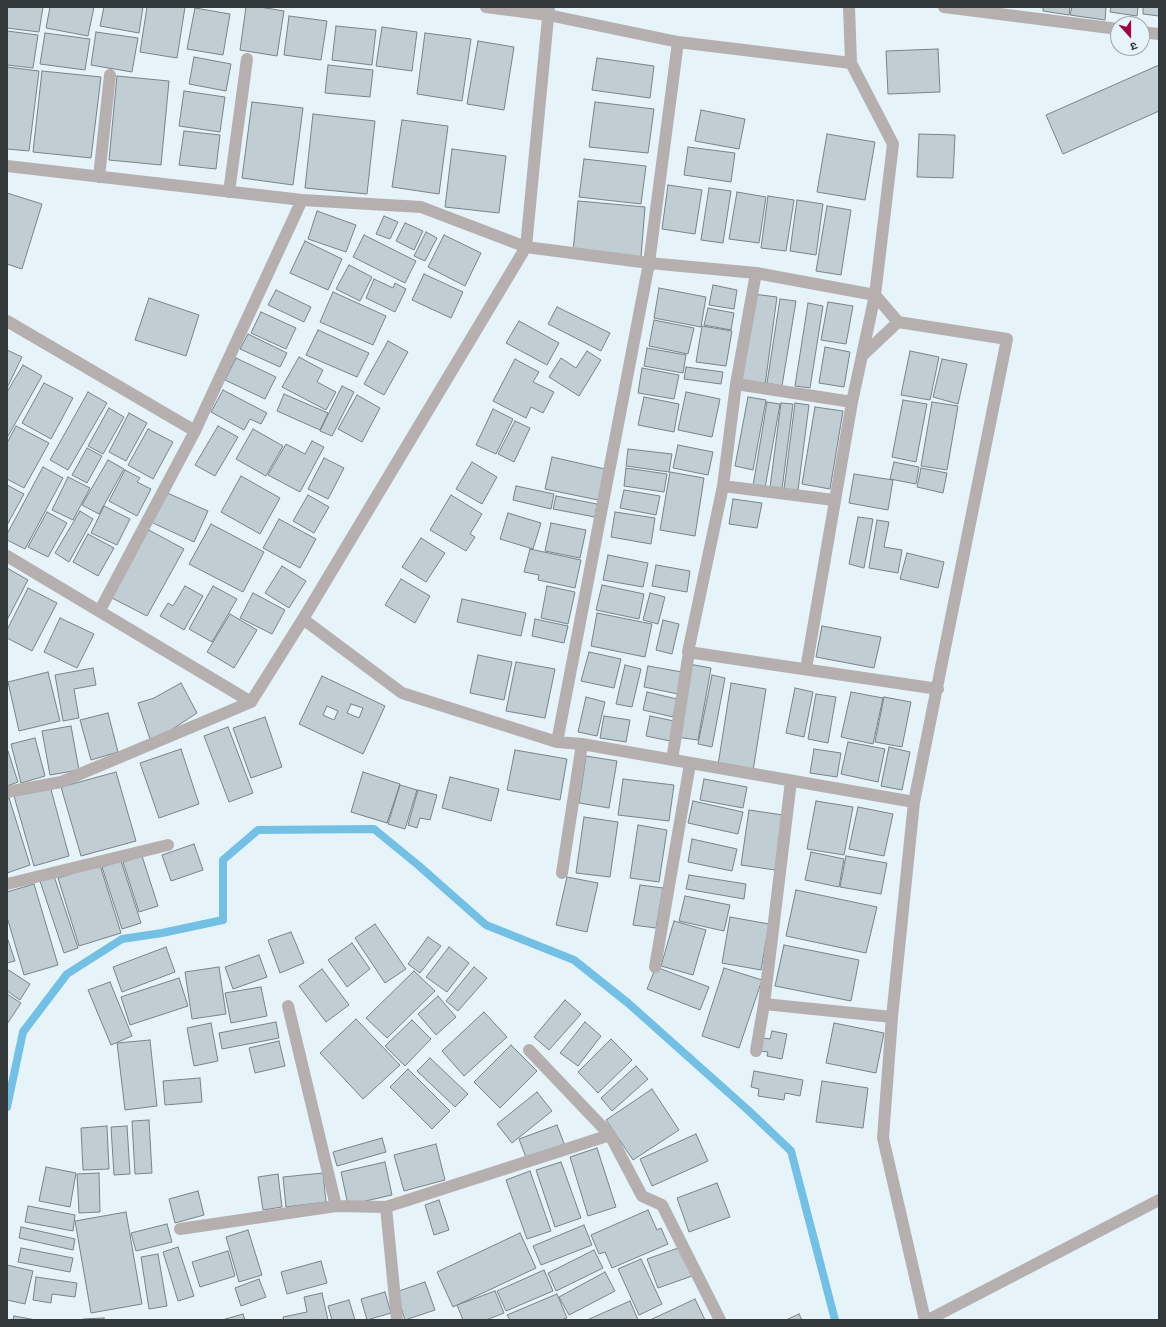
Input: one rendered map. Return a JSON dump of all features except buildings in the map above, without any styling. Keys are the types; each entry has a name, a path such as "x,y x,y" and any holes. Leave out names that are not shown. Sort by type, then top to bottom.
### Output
{"street":[{"path":"486,7 549,11 678,42 851,64"},
{"path":"806,669 852,402 875,295 893,144 851,64 849,7"},
{"path":"944,7 1110,28"},
{"path":"7,792 61,782 251,702 303,619 526,247 549,11"},
{"path":"557,742 649,263 678,42"},
{"path":"229,192 247,59"},
{"path":"99,177 110,75"},
{"path":"7,166 302,200 421,207 526,247 649,263 756,273 875,295 898,322 1007,339 938,689 914,802 892,1017 883,1138 925,1320"},
{"path":"100,610 195,431 302,200"},
{"path":"672,760 689,652 723,486 736,384 756,273"},
{"path":"7,321 195,431"},
{"path":"862,356 898,322"},
{"path":"736,384 852,402"},
{"path":"723,486 834,500"},
{"path":"7,556 100,610 251,702"},
{"path":"303,619 402,693 557,742 582,744 791,782 914,802"},
{"path":"689,652 938,689"},
{"path":"562,873 582,744"},
{"path":"655,967 690,764"},
{"path":"756,1051 764,1004 791,782"},
{"path":"7,884 168,845"},
{"path":"764,1004 892,1017"},
{"path":"288,1006 336,1206"},
{"path":"529,1050 610,1135 642,1196 662,1206 720,1320"},
{"path":"180,1229 336,1206 386,1207 610,1135"},
{"path":"928,1320 1159,1200"},
{"path":"386,1207 396,1320"}],"waterway":[{"path":"7,1107 23,1032 67,974 122,939 162,933 223,920 223,860 258,830 374,829 418,865 486,925 574,960 628,1003 749,1111 791,1151 835,1320"}]}
